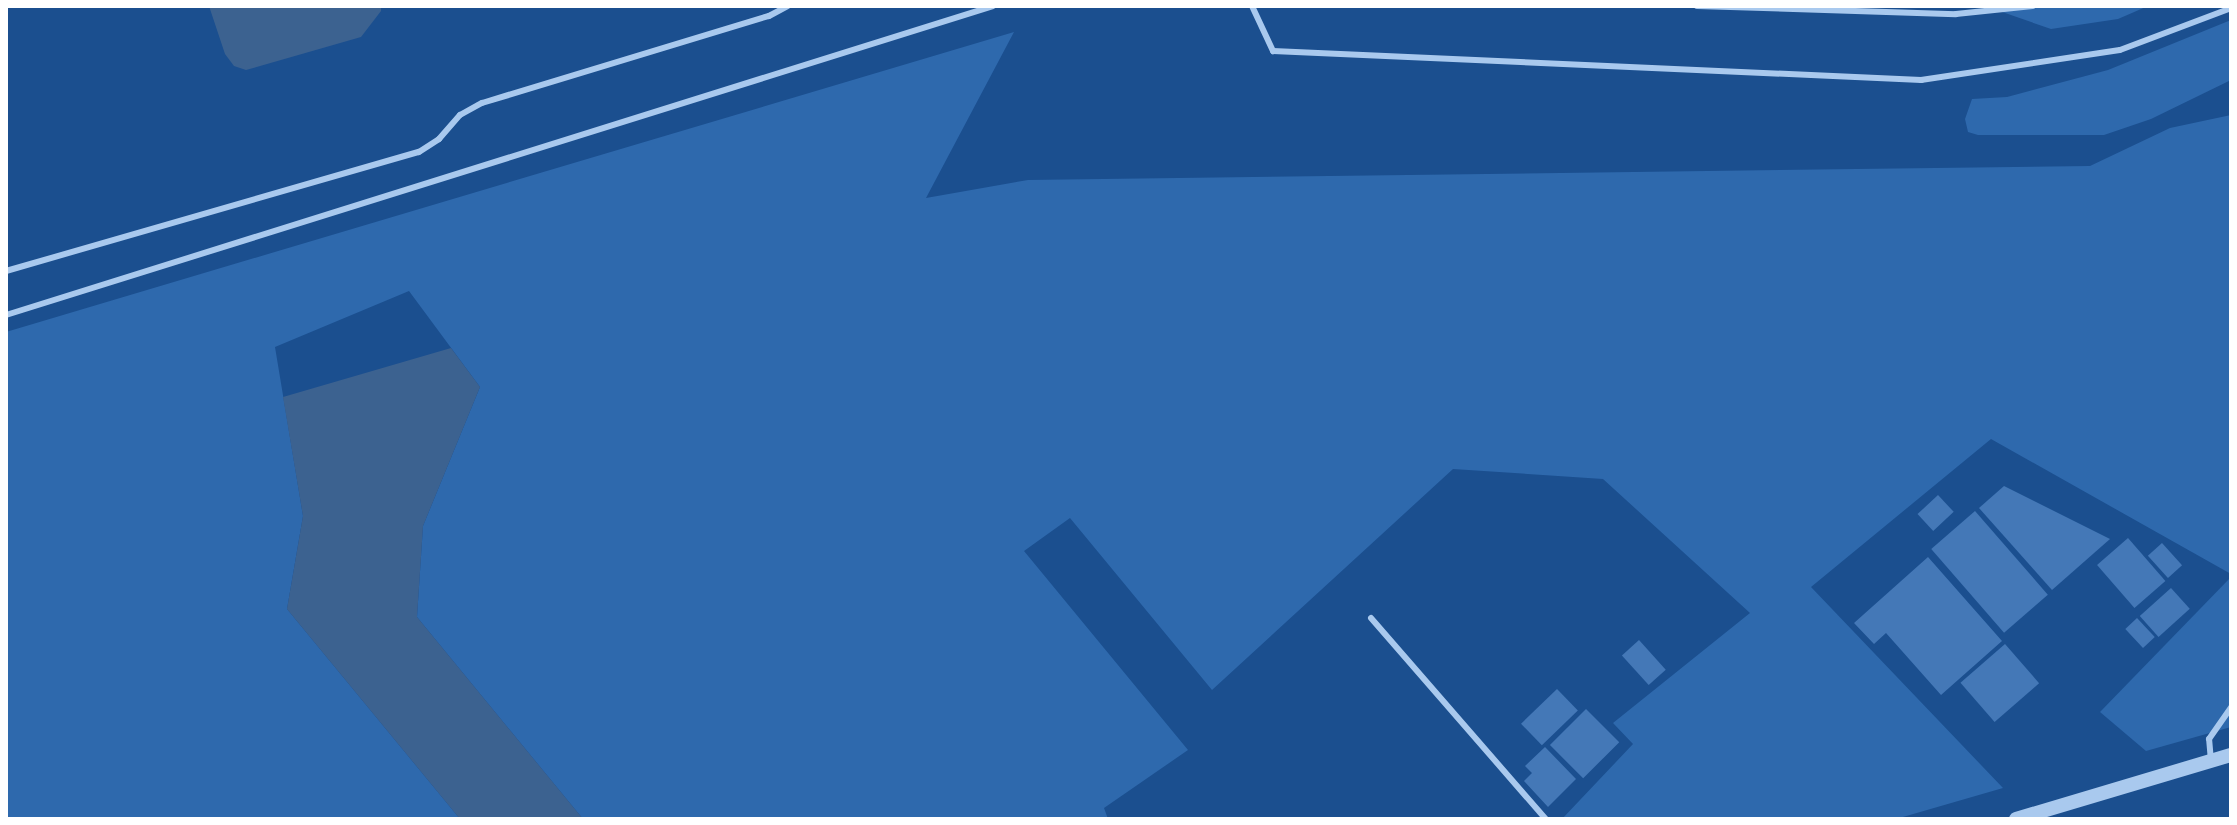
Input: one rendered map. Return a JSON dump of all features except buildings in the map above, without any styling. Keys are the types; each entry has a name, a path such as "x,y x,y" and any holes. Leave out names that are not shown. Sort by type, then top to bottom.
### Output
{"street":[{"path":"2016,819 2231,755"}],"lane":[{"path":"6,271 419,152 439,139 460,115 482,103 769,16 788,6"},
{"path":"6,315 993,6"},
{"path":"1252,6 1273,51 1921,80 2120,50 2231,8"},
{"path":"1697,6 1956,14 2033,6"},
{"path":"1371,618 1546,819"},
{"path":"2211,761 2209,739 2231,707"}],"shaded area":[{"path":"209,6 381,6 381,11 361,37 246,70 234,66 225,54"},
{"path":"1985,6 2148,6 2118,19 2051,29"},
{"path":"2231,20 2231,80 2151,119 2104,135 1978,135 1968,132 1965,119 1972,99 2007,97 2108,70"},
{"path":"1014,32 926,198 1028,180 2090,166 2170,128 2231,115 2231,574 1991,439 1811,587 2003,788 1896,819 1562,819 1633,744 1613,723 1750,613 1603,479 1453,469 1212,690 1070,518 1024,551 1188,750 1104,808 1108,819 583,819 417,617 423,526 480,387 409,291 275,347 303,516 287,609 460,819 6,819 6,332"},
{"path":"451,348 480,387 423,526 417,617 583,819 460,819 287,609 303,516 283,397"},
{"path":"2231,577 2231,727 2146,751 2100,712"}]}
